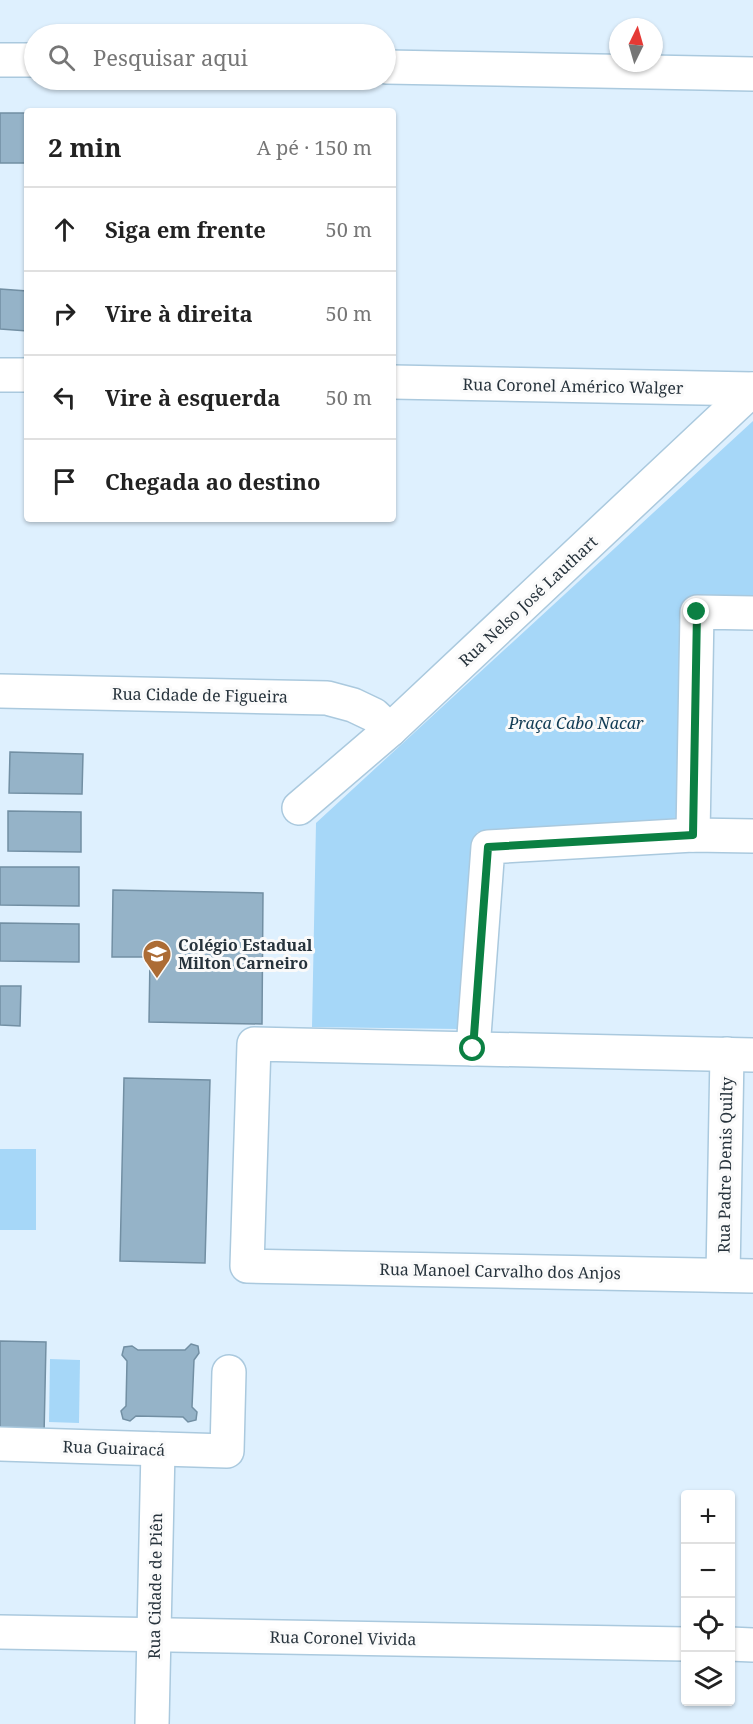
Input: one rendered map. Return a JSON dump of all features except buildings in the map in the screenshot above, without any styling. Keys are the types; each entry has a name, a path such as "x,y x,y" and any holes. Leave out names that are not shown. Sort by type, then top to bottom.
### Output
{"street":[{"path":"0,60 24,60"},
{"path":"396,67 753,74"},
{"path":"0,375 24,375"},
{"name":"Rua Coronel Américo Walger","path":"396,382 753,389"},
{"name":"Rua Nelso José Lauthart","path":"299,808 390,730 753,389"},
{"path":"693,835 697,612 753,613"},
{"name":"Rua Cidade de Figueira","path":"0,691 327,698 353,705 374,715 390,730"},
{"path":"740,1055 473,1049 488,847 693,835 753,836"},
{"name":"Rua Manoel Carvalho dos Anjos","path":"473,1049 254,1044 247,1266 738,1276"},
{"name":"Rua Padre Denis Quilty","path":"738,1276 740,1055"},
{"name":"Rua Guairacá","path":"0,1444 227,1451 229,1372"},
{"name":"Rua Cidade de Piên","path":"152,1724 158,1449"},
{"name":"Rua Coronel Vivida","path":"0,1632 681,1644"},
{"path":"735,1644 753,1645"}],"green space":[{"name":"Praça Cabo Nacar","path":"753,421 753,602 684,601 676,820 477,832 458,1029 312,1027 316,823"},
{"path":"0,1149 36,1149 36,1230 0,1230"},
{"path":"50,1359 80,1360 79,1423 49,1422"}],"place":[{"name":"Colégio Estadual Milton Carneiro","path":"157,980"}],"route":[{"path":"473,1049 488,847 693,835 697,612"}]}
